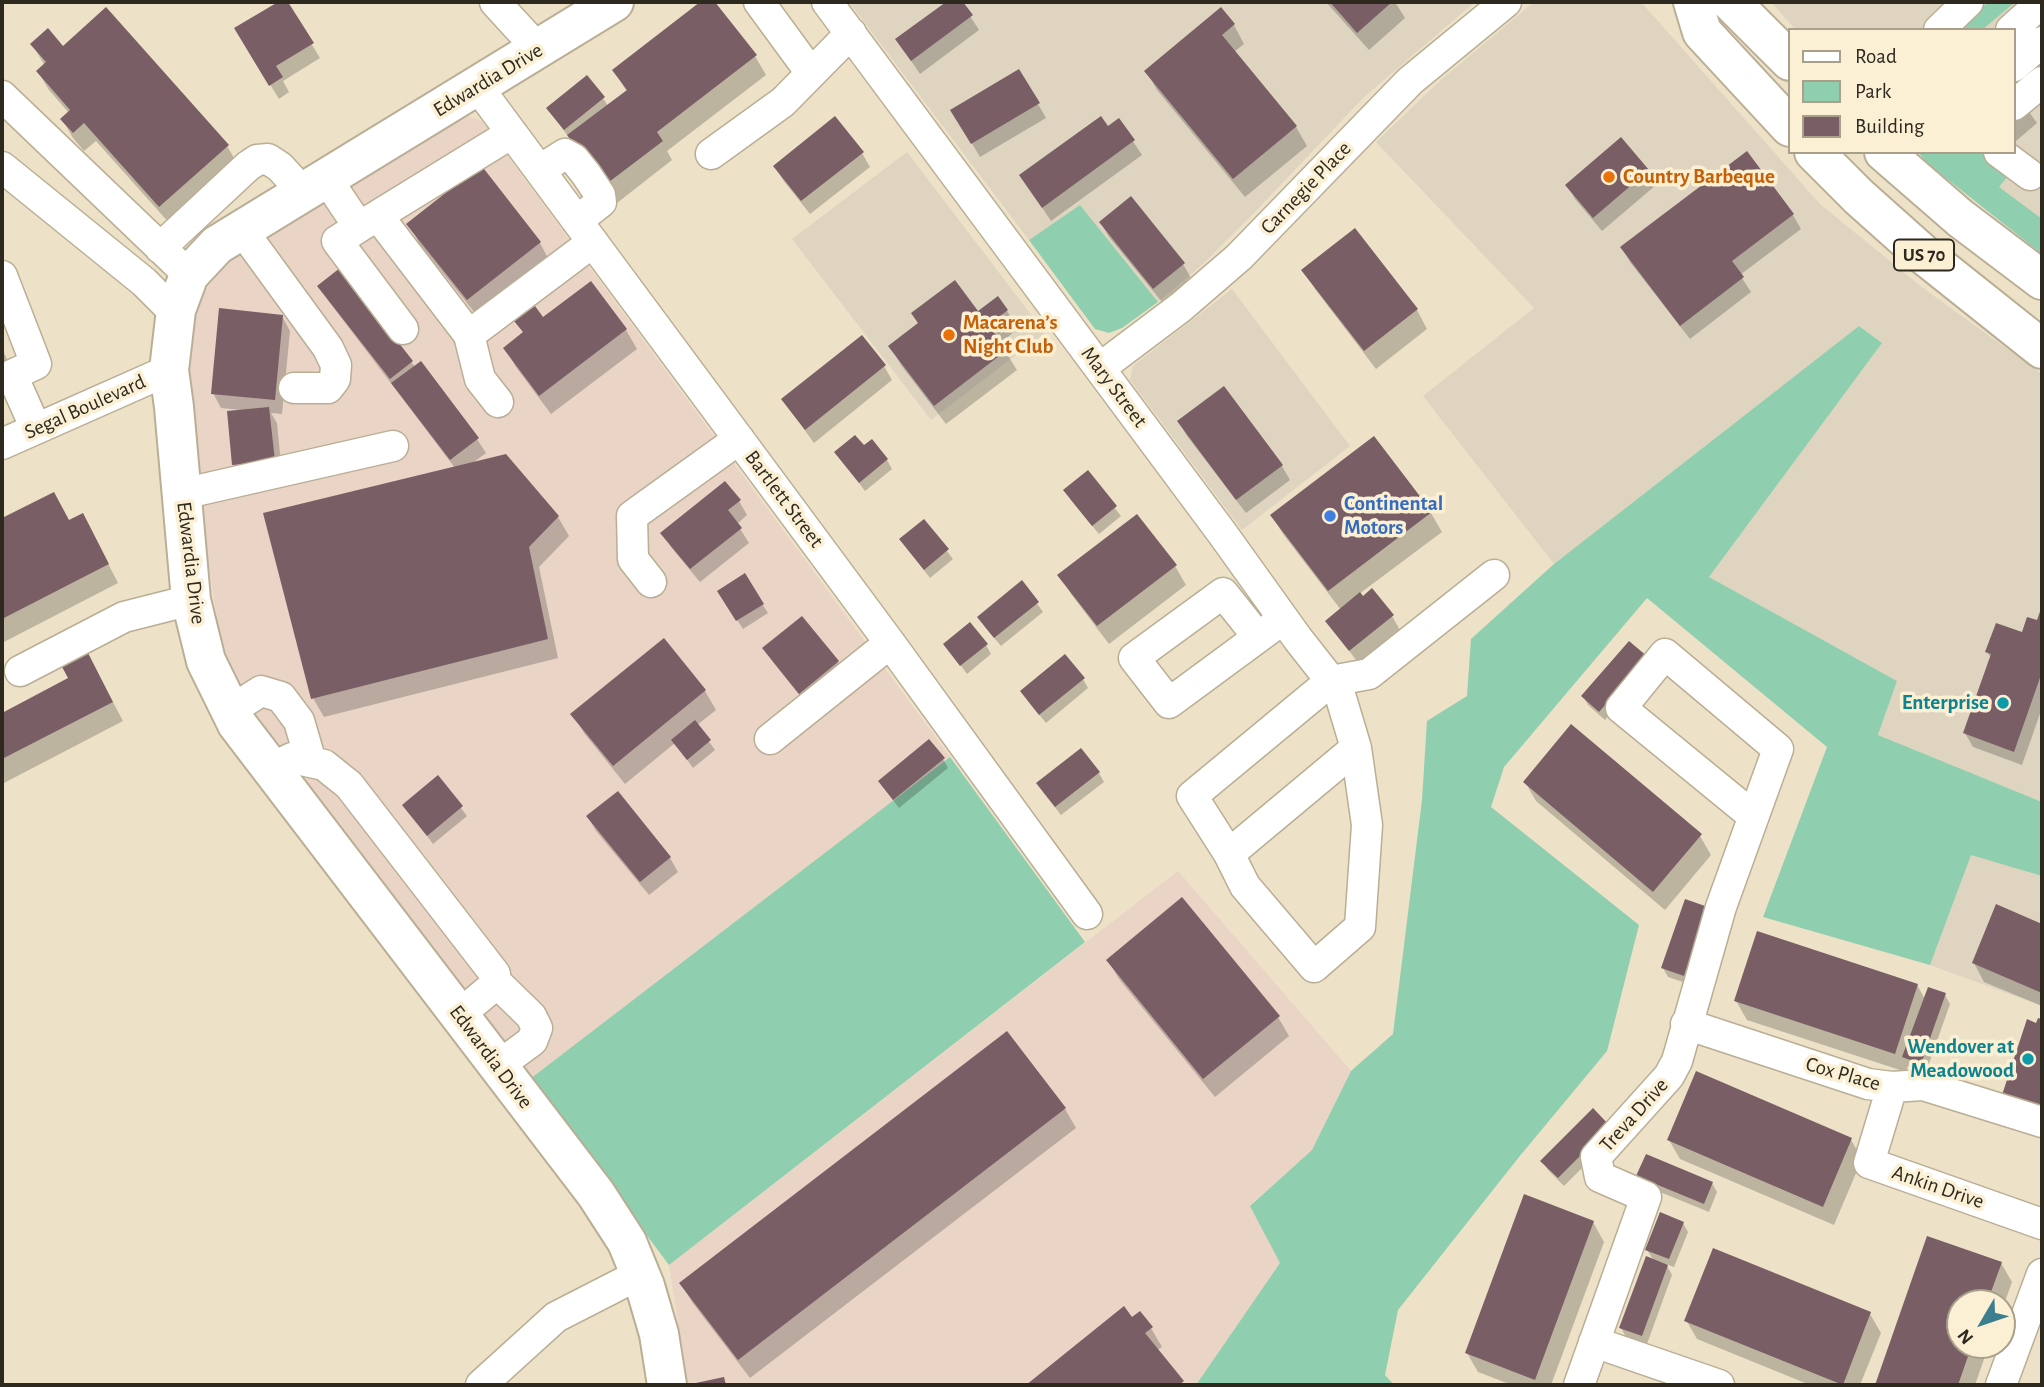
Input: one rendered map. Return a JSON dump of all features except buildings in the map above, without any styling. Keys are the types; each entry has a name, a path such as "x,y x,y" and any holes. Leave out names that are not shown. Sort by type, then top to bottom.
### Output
{"main road":[{"name":"Edwardia Drive","path":"614,2 217,245 189,275 176,314 169,370 191,600 206,661 230,710 237,724 596,1194 627,1242 640,1273 659,1334 667,1385"},
{"path":"1693,2 1702,32 1788,125"},
{"path":"1731,2 1788,59"},
{"name":"US 70","path":"1816,154 1924,255 2042,349"},
{"name":"US 70","path":"1886,154 1960,218 2042,280"}],"street":[{"path":"495,2 538,49"},
{"path":"759,2 811,73"},
{"name":"Mary Street","path":"827,2 1342,698 1356,748 1367,825 1360,927 1314,967 1245,886 1229,854"},
{"name":"Carnegie Place","path":"1100,368 1181,307 1239,257 1410,81 1506,2"},
{"path":"1941,28 1968,2"},
{"path":"2013,28 2042,2"},
{"path":"711,154 783,102 850,33"},
{"path":"2016,64 2042,42"},
{"path":"2016,104 2042,82"},
{"name":"Bartlett Street","path":"477,86 890,643 1087,914"},
{"path":"2,96 189,275"},
{"path":"403,329 337,241 512,133"},
{"path":"2002,154 2030,175"},
{"path":"160,248 248,166 257,160 268,159 314,185 368,222 469,335 480,379 498,402"},
{"path":"2,167 144,282 176,314"},
{"path":"242,230 328,348 336,365 335,379 328,388 294,388"},
{"path":"469,335 585,231"},
{"path":"2,276 36,364 7,378 36,429"},
{"name":"Segal Boulevard","path":"2,444 169,370"},
{"path":"651,582 633,559 632,516 739,439"},
{"path":"182,494 393,446"},
{"path":"1356,748 1229,854 1192,796 1331,681 1369,674 1494,575"},
{"path":"20,671 124,617 191,600"},
{"path":"1258,637 1291,629"},
{"path":"770,739 890,643"},
{"name":"Treva Drive","path":"1579,1385 1646,1197 1600,1177 1596,1157 1669,1076 1677,1061 1721,907 1754,816 1778,749 1665,654 1621,708 1754,816"},
{"path":"230,710 261,691 281,697 299,721 311,762"},
{"path":"271,768 292,758 324,765 358,795 495,974 496,984 459,1016"},
{"path":"495,981 531,1016 537,1028 532,1041 498,1066"},
{"name":"Cox Place","path":"1686,1024 1868,1084 1892,1087 1923,1085 2042,1122"},
{"name":"Ankin Drive","path":"1892,1087 1869,1163 2042,1224"},
{"path":"481,1385 556,1317 640,1273"},
{"path":"2001,1385 2042,1275"},
{"path":"1594,1342 1719,1385"}],"shaded area":[{"path":"849,2 1475,2 1364,97 1203,264 1158,302 1080,205 1029,240"},
{"path":"1534,2 1641,2 1820,204 1923,288 2042,374 2042,802 1878,735 1897,681 1709,577 1882,343 1859,326 1554,564 1423,396 1534,308 1376,142 1442,79"},
{"path":"1771,2 2042,2 2042,242 1932,154 2016,154 2016,28 1794,28"},
{"path":"461,114 482,121 950,757 530,1079 264,732 231,676 220,637 201,517 186,375 189,328 205,291 227,262 277,225"},
{"path":"907,152 1045,333 931,420 792,239"},
{"path":"1232,289 1350,446 1242,530 1130,380 1133,366"},
{"path":"1971,854 2042,876 2042,1006 1930,965"},
{"path":"1178,871 1351,1071 1312,1150 1250,1205 1280,1263 1196,1385 688,1385 669,1265"}],"green space":[{"path":"1988,2 2015,2 1984,28 1960,28"},
{"path":"1920,154 1985,154 2005,170 2008,176 1999,187 2042,219 2042,254 1928,164"},
{"path":"1080,205 1158,302 1122,328 1109,333 1095,329 1029,240"},
{"path":"1859,326 1882,343 1709,577 1897,681 1878,735 2042,802 2042,876 1971,855 1930,965 1763,917 1827,747 1647,598 1504,767 1491,807 1639,925 1607,1051 1398,1310 1385,1375 1394,1385 1196,1385 1280,1263 1250,1206 1312,1150 1351,1071 1393,1034 1422,800 1427,721 1467,696 1471,639 1554,564"},
{"path":"950,757 1085,942 669,1265 530,1079"}],"place":[{"name":"Country Barbeque","path":"1609,177"},
{"name":"Macarena’s Night Club","path":"949,335"},
{"name":"Continental Motors","path":"1330,516"},
{"name":"Enterprise","path":"2003,703"},
{"name":"Wendover at Meadowood","path":"2028,1059"}]}
